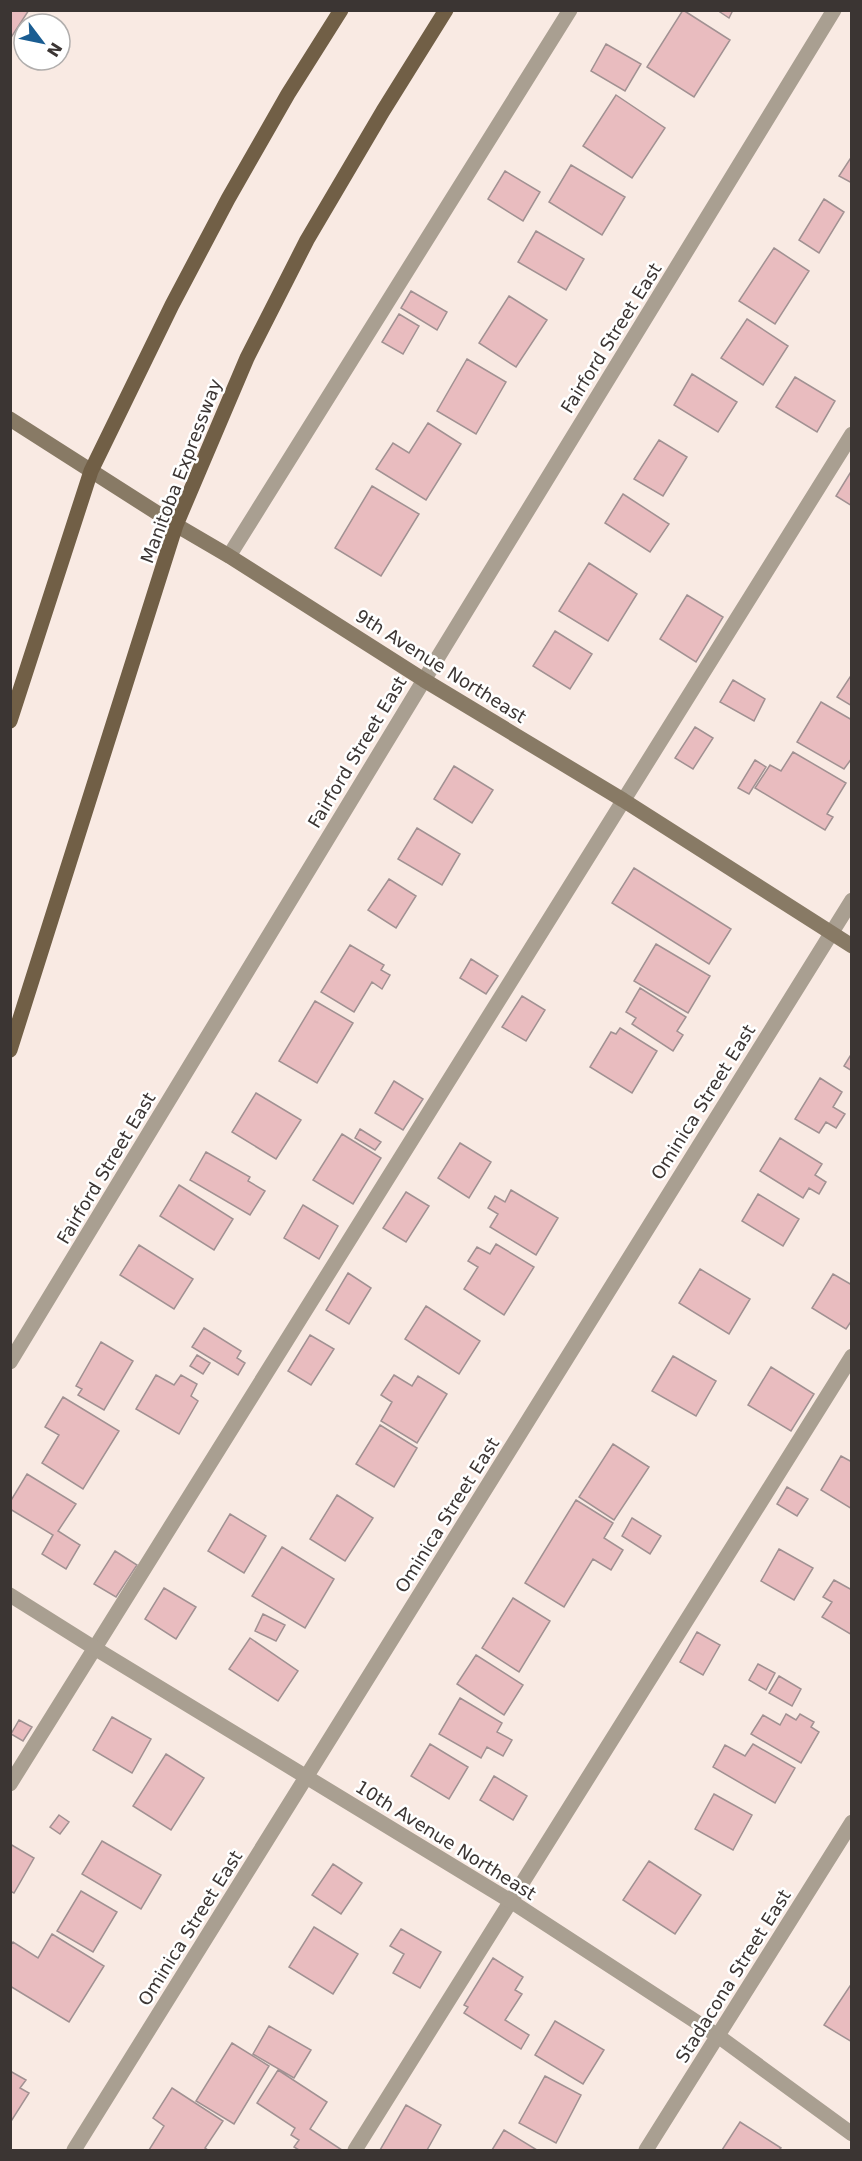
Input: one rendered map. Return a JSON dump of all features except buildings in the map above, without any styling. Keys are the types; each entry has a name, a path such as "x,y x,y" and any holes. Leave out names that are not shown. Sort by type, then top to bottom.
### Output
{"main road":[{"path":"10,722 91,471 172,305 228,200 288,94 341,10"},
{"name":"Manitoba Expressway","path":"10,1050 176,525 246,358 307,240 446,10"}],"street":[{"path":"229,556 570,10"},
{"name":"Fairford Street East","path":"10,1362 834,10"},
{"name":"9th Avenue Northeast","path":"10,419 424,680 623,800 852,946"},
{"path":"10,1784 852,434"},
{"name":"Ominica Street East","path":"74,2151 852,900"},
{"path":"354,2151 852,1356"},
{"name":"10th Avenue Northeast","path":"10,1595 512,1902 718,2037 852,2134"},
{"name":"Stadacona Street East","path":"646,2151 852,1822"}]}
